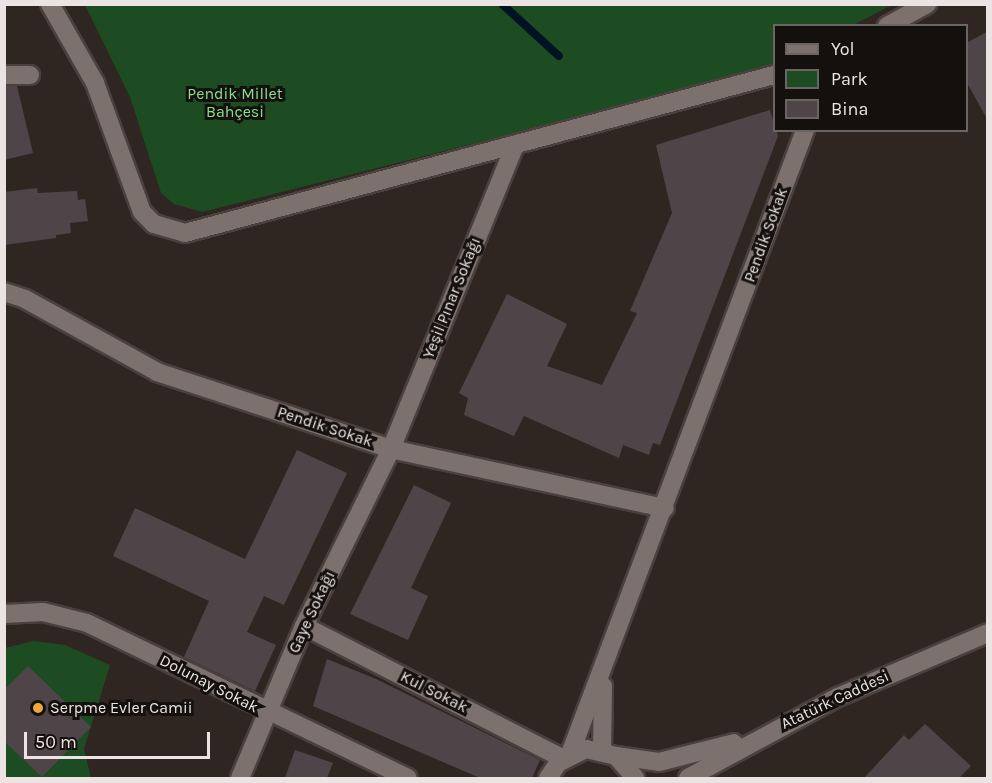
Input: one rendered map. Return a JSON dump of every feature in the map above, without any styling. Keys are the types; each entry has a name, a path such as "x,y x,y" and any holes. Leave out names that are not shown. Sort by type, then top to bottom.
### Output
{"street":[{"path":"50,4 95,82 134,199 154,224 168,230 204,230 773,75"},
{"path":"891,24 927,4"},
{"path":"4,75 30,75"},
{"name":"Pendik Sokak","path":"548,778 567,756 604,670 804,132"},
{"name":"Yeşil Pınar Sokağı","path":"391,449 514,147"},
{"name":"Pendik Sokak","path":"4,292 25,299 158,372 391,449 665,508"},
{"name":"Gaye Sokağı","path":"240,778 304,626 391,449"},
{"name":"Dolunay Sokak","path":"4,614 43,612 87,623 266,713 408,778"},
{"name":"Kul Sokak","path":"304,626 567,756"},
{"name":"Atatürk Caddesi","path":"688,778 761,736 838,697 987,633"},
{"name":"Pendik Sokak","path":"604,670 609,753"},
{"path":"567,756 609,753 659,762 761,736"},
{"path":"609,753 635,778"}],"green space":[{"name":"Pendik Millet Bahçesi","path":"85,5 892,5 855,24 773,24 773,65 743,76 202,212 174,204 161,193 130,97"},
{"path":"33,641 65,645 110,665 84,749 91,778 5,778 5,648"}],"building":[{"path":"987,32 987,119 968,85 968,42"},
{"path":"4,86 17,86 33,153 4,160"},
{"path":"770,110 773,132 777,132 778,136 660,445 653,443 649,455 623,445 619,458 524,416 514,436 464,415 468,398 459,393 507,294 567,324 547,366 602,385 637,313 630,311 672,213 656,145"},
{"path":"37,188 38,193 77,191 78,200 85,199 88,221 70,223 71,233 56,235 56,238 4,245 4,192"},
{"path":"297,450 347,473 284,605 264,596 247,632 276,645 255,691 184,657 209,601 113,556 135,508 245,559"},
{"path":"414,485 451,503 411,588 428,596 408,640 350,614"},
{"path":"327,659 376,679 540,760 532,778 480,778 313,706"},
{"name":"Serpme Evler Camii","path":"28,666 91,727 42,777 4,741 4,690"},
{"path":"925,724 971,766 959,778 864,778 904,735 909,740"},
{"path":"295,750 333,763 327,778 285,778"}],"waterway":[{"path":"502,4 559,56"}],"place":[{"name":"Serpme Evler Camii","path":"38,708"}]}
